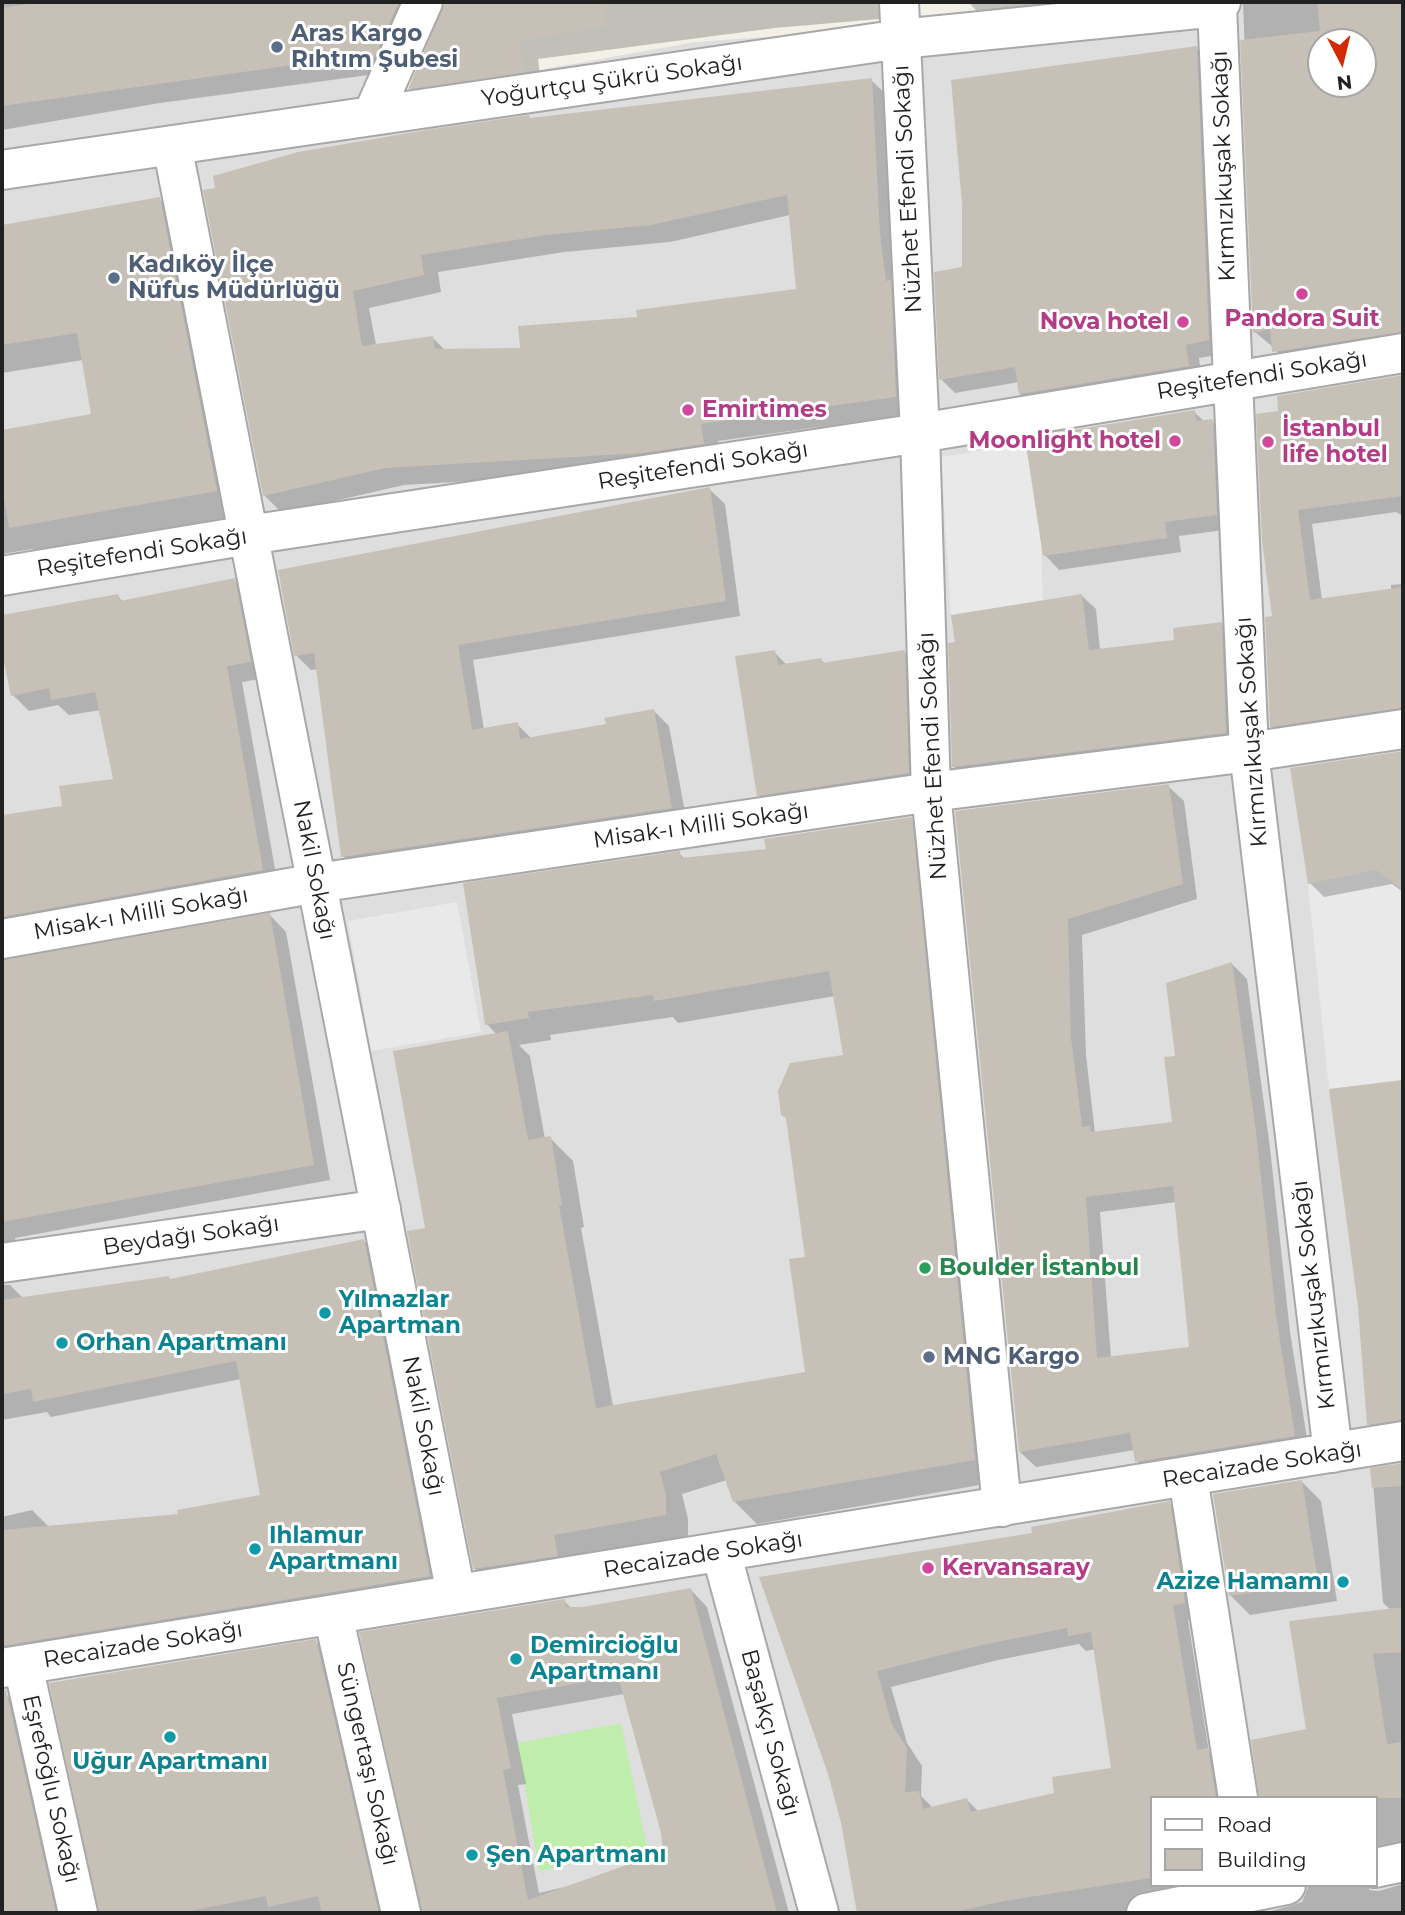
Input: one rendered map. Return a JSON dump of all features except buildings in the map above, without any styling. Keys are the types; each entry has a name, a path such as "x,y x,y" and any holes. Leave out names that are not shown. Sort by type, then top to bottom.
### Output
{"street":[{"path":"372,116 423,2"},
{"name":"Nüzhet Efendi Sokağı","path":"899,2 920,433 931,792 1002,1507"},
{"name":"Yoğurtçu Şükrü Sokağı","path":"2,170 901,39 1219,4"},
{"name":"Kırmızıkuşak Sokağı","path":"1219,4 1249,752 1333,1453"},
{"name":"Nakil Sokağı","path":"172,145 456,1594"},
{"name":"Reşitefendi Sokağı","path":"2,576 249,535 920,433 1403,353"},
{"name":"Misak-ı Milli Sokağı","path":"2,939 317,883 931,792 1249,752 1403,729"},
{"name":"Beydağı Sokağı","path":"2,1263 381,1209"},
{"name":"Recaizade Sokağı","path":"12,1666 1403,1441"},
{"path":"1188,1477 1238,1796"},
{"name":"Başakçı Sokağı","path":"721,1552 819,1913"},
{"name":"Süngertaşı Sokağı","path":"333,1615 401,1913"},
{"name":"Eşrefoğlu Sokağı","path":"12,1666 78,1913"},
{"path":"1377,1868 1403,1862"},
{"path":"1146,1913 1263,1887"}],"shaded area":[{"path":"2,2 406,2 362,102 695,42 1199,6 1203,2 1403,2 1403,1913 2,1913"},
{"path":"1026,444 1041,542 1043,604 951,615 941,457"},
{"path":"1385,868 1388,879 1403,890 1403,1080 1329,1089 1308,884"},
{"path":"457,902 481,1032 371,1051 348,921"}],"green space":[{"path":"621,1723 647,1848 539,1871 518,1743"}],"place":[{"name":"Aras Kargo Rıhtım Şubesi","path":"277,47"},
{"name":"Kadıköy İlçe Nüfus Müdürlüğü","path":"114,278"},
{"name":"Pandora Suit","path":"1302,294"},
{"name":"Nova hotel","path":"1183,322"},
{"name":"Emirtimes","path":"688,410"},
{"name":"Moonlight hotel","path":"1175,441"},
{"name":"İstanbul life hotel","path":"1268,442"},
{"name":"Boulder İstanbul","path":"925,1268"},
{"name":"Yılmazlar Apartman","path":"325,1313"},
{"name":"Orhan Apartmanı","path":"62,1343"},
{"name":"MNG Kargo","path":"929,1357"},
{"name":"Ihlamur Apartmanı","path":"255,1549"},
{"name":"Kervansaray","path":"928,1568"},
{"name":"Azize Hamamı","path":"1343,1582"},
{"name":"Demircioğlu Apartmanı","path":"516,1659"},
{"name":"Uğur Apartmanı","path":"170,1737"},
{"name":"Şen Apartmanı","path":"472,1855"}]}
